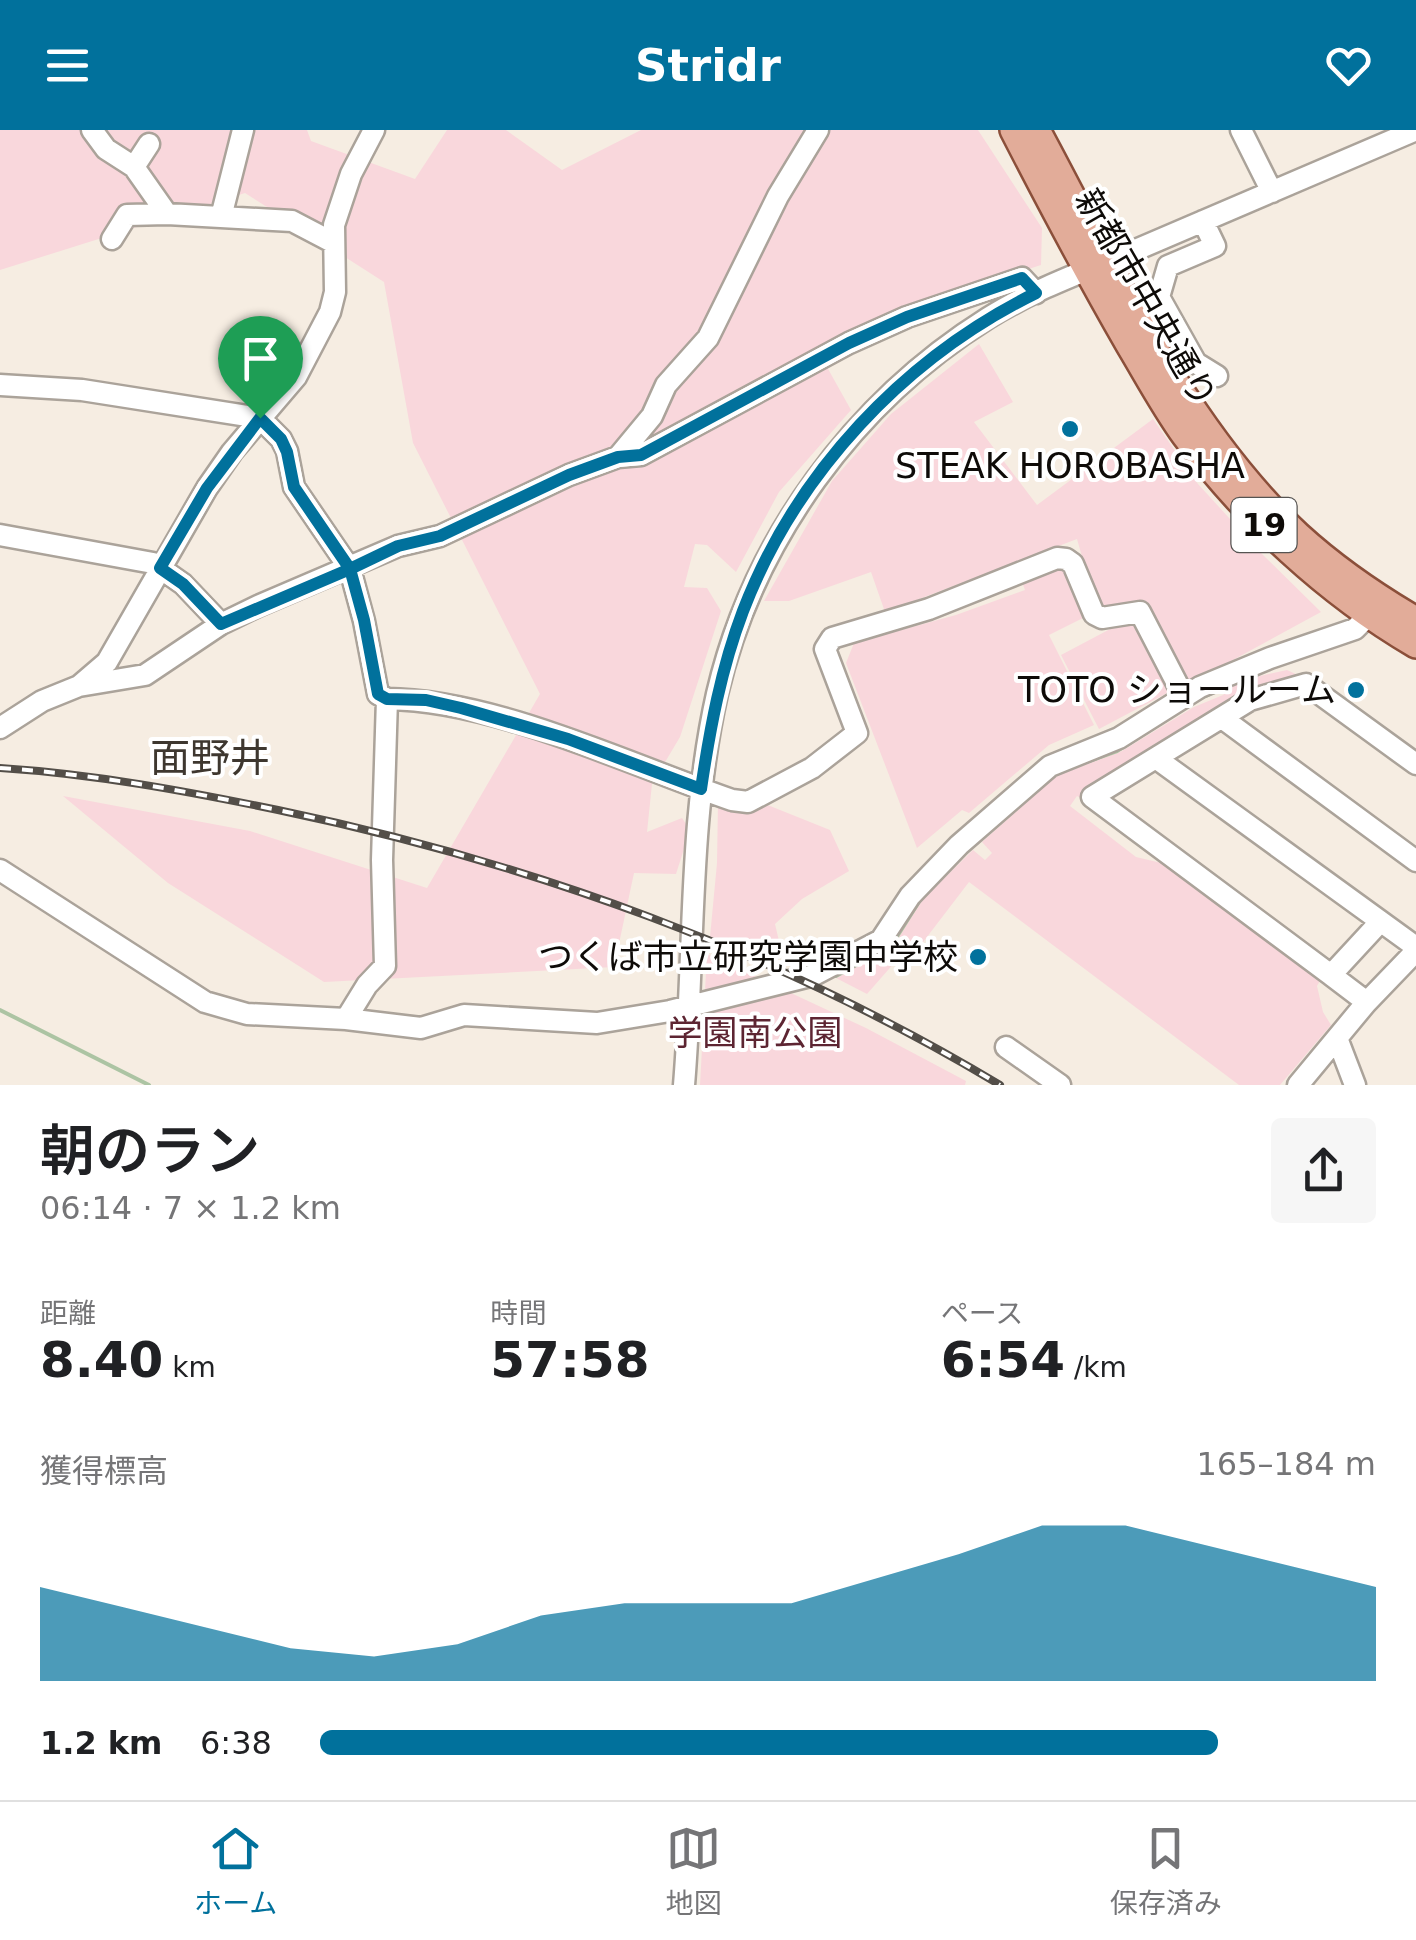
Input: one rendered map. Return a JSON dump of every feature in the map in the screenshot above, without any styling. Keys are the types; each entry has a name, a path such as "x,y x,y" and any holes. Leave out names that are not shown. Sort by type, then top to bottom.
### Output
{"main road":[{"name":"新都市中央通り","path":"1013,130 1098,266 1255,488 1298,535 1416,620"},
{"name":"新都市中央通り","path":"1036,130 1098,266 1185,435 1242,504 1284,544 1368,615 1416,645"}],"street":[{"path":"92,130 106,149 134,167 167,214"},
{"path":"220,217 243,130"},
{"path":"79,686 107,662 207,488 296,376 324,329 335,292 334,224 351,174 374,130"},
{"path":"618,457 652,416 666,385 708,338 778,196 818,130"},
{"path":"1241,130 1272,192"},
{"path":"684,1085 701,789 718,692 744,608 766,562 812,486 842,446 916,368 992,315 1416,130"},
{"path":"134,167 148,144"},
{"path":"112,238 128,214 167,214 292,221 334,243"},
{"path":"1203,221 1215,246 1168,266 1159,297 1196,363 1216,376"},
{"path":"0,728 42,701 79,686 144,675 221,624 398,546 440,536 569,475 618,457 641,455 849,343 907,317 1022,278 1036,293"},
{"path":"0,385 82,390 260,418 281,439 294,487 350,569 378,694 387,699 426,700 461,708 568,739 701,789 748,802 812,768 857,733 826,649 832,638 929,609 1057,558 1073,564 1094,614 1102,618 1140,612 1184,697"},
{"path":"0,534 98,551 160,568 183,584 221,624"},
{"path":"0,870 205,1002 246,1014 346,1018 421,1028 464,1015 596,1023 688,1008 814,975 881,940 910,896 959,845 1050,766 1120,738 1184,697 1270,658 1354,629 1368,615"},
{"path":"1360,997 1092,797 1250,700 1306,684 1416,764"},
{"path":"346,1018 385,966 382,860 387,699"},
{"path":"1222,718 1416,861"},
{"path":"1157,759 1416,949 1298,1085"},
{"path":"1331,975 1380,922"},
{"path":"1337,1038 1355,1085"},
{"path":"1006,1047 1060,1085"}],"green space":[{"path":"0,130 307,130 311,141 415,179 447,130 506,130 562,170 641,130 978,130 1042,228 1041,265 947,295 818,351 851,410 779,492 736,572 707,545 695,544 684,587 707,588 721,611 680,737 652,784 647,832 682,818 690,830 676,874 634,873 614,967 324,982 168,883 63,796 250,831 427,888 540,694 413,443 384,282 245,193 0,270"},
{"path":"979,344 1013,402 974,422 1037,505 1153,419 1198,484 1321,612 1185,686 1147,610 1104,611 1091,588 1077,539 885,612 871,572 789,601 764,601 832,481 891,414"},
{"path":"1063,567 1087,616 1049,635 1094,725 1049,745 969,813 962,810 917,848 846,663 854,643 956,615 1025,590 1022,582"},
{"path":"1131,618 1169,692 1099,729 1061,655"},
{"path":"1287,670 1302,677 1084,800 1077,796 1070,806 1136,857 1174,866 1323,975 1317,986 1323,1012 1331,1025 1280,1085 1239,1085 969,882 904,967 895,962 867,994 836,978 891,948 922,900 973,850 985,860 992,853 982,842 1056,776 1122,751 1194,707 1223,695 1238,681"},
{"path":"718,802 760,802 830,830 849,871 802,899 775,924 783,958 710,937"},
{"name":"学園南公園","path":"707,954 866,1028 966,1081 965,1085 700,1085"}],"waterway":[{"path":"1199,699 1217,691"},
{"path":"1086,762 1117,751 1166,720"},
{"path":"836,976 891,946 922,897"},
{"path":"0,1010 149,1085"}],"railway":[{"path":"0,768 140,784 278,810 466,856 558,885 741,953 916,1037 1000,1085"}],"place":[{"name":"STEAK HOROBASHA","path":"1070,429"},
{"name":"TOTO ショールーム","path":"1356,690"},
{"name":"つくば市立研究学園中学校","path":"978,957"}],"district":[{"name":"面野井","path":"210,758"}],"route":[{"path":"260,418 207,488 160,568 183,584 221,624 350,569 378,694 387,699 426,700 461,708 568,739 701,789 718,692 732,642 744,608 787,522 842,446 916,368 992,315 1036,293 1022,278 907,317 849,343 641,455 618,457 569,475 440,536 398,546 350,569 294,487 281,439 260,418"}]}
